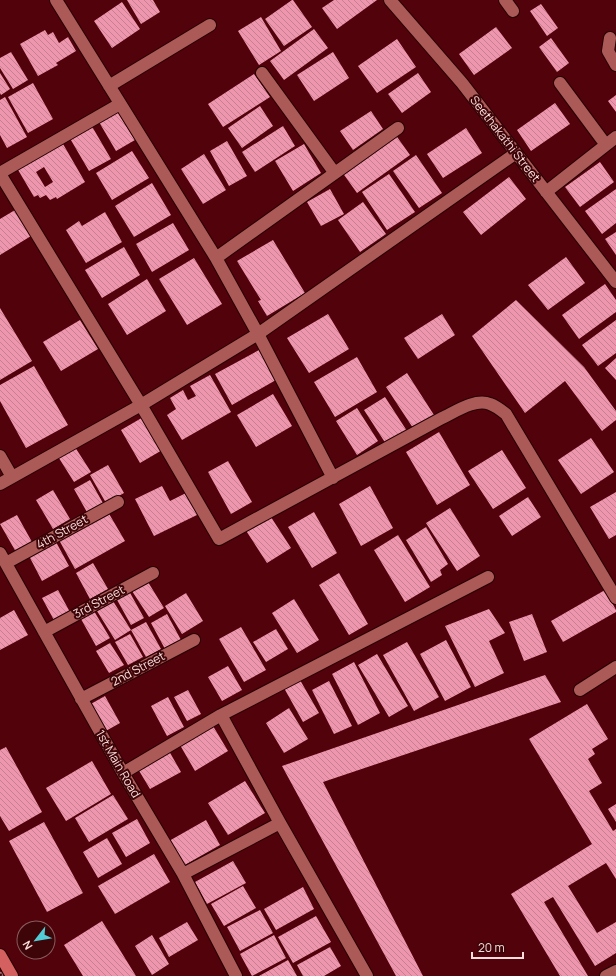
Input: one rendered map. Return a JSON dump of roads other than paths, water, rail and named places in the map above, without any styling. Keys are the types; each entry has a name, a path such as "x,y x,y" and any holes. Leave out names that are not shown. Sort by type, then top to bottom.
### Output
{"main road":[{"path":"0,954 12,976"}],"street":[{"path":"56,0 216,258 258,334 333,478"},
{"path":"505,0 513,11"},
{"name":"Seethakathi Street","path":"397,2 462,83 616,282"},
{"path":"110,86 210,25"},
{"path":"610,38 608,51 616,65"},
{"path":"262,73 334,172"},
{"path":"560,83 606,145"},
{"path":"120,104 0,173 141,405 219,539 442,418 476,403 488,403 506,414 616,598"},
{"path":"216,258 334,172 398,128"},
{"path":"546,192 616,137"},
{"path":"0,484 141,405 258,334 516,153"},
{"path":"0,456 12,477"},
{"name":"4th Street","path":"3,558 118,502"},
{"name":"1st Main Road","path":"3,558 123,773 183,874 236,976"},
{"name":"3rd Street","path":"44,632 153,573"},
{"path":"123,773 221,715 488,577"},
{"name":"2nd Street","path":"81,699 194,640"},
{"path":"580,690 616,667"},
{"path":"221,715 280,823 367,976"},
{"path":"183,874 280,823"},
{"path":"606,976 616,971"}]}
